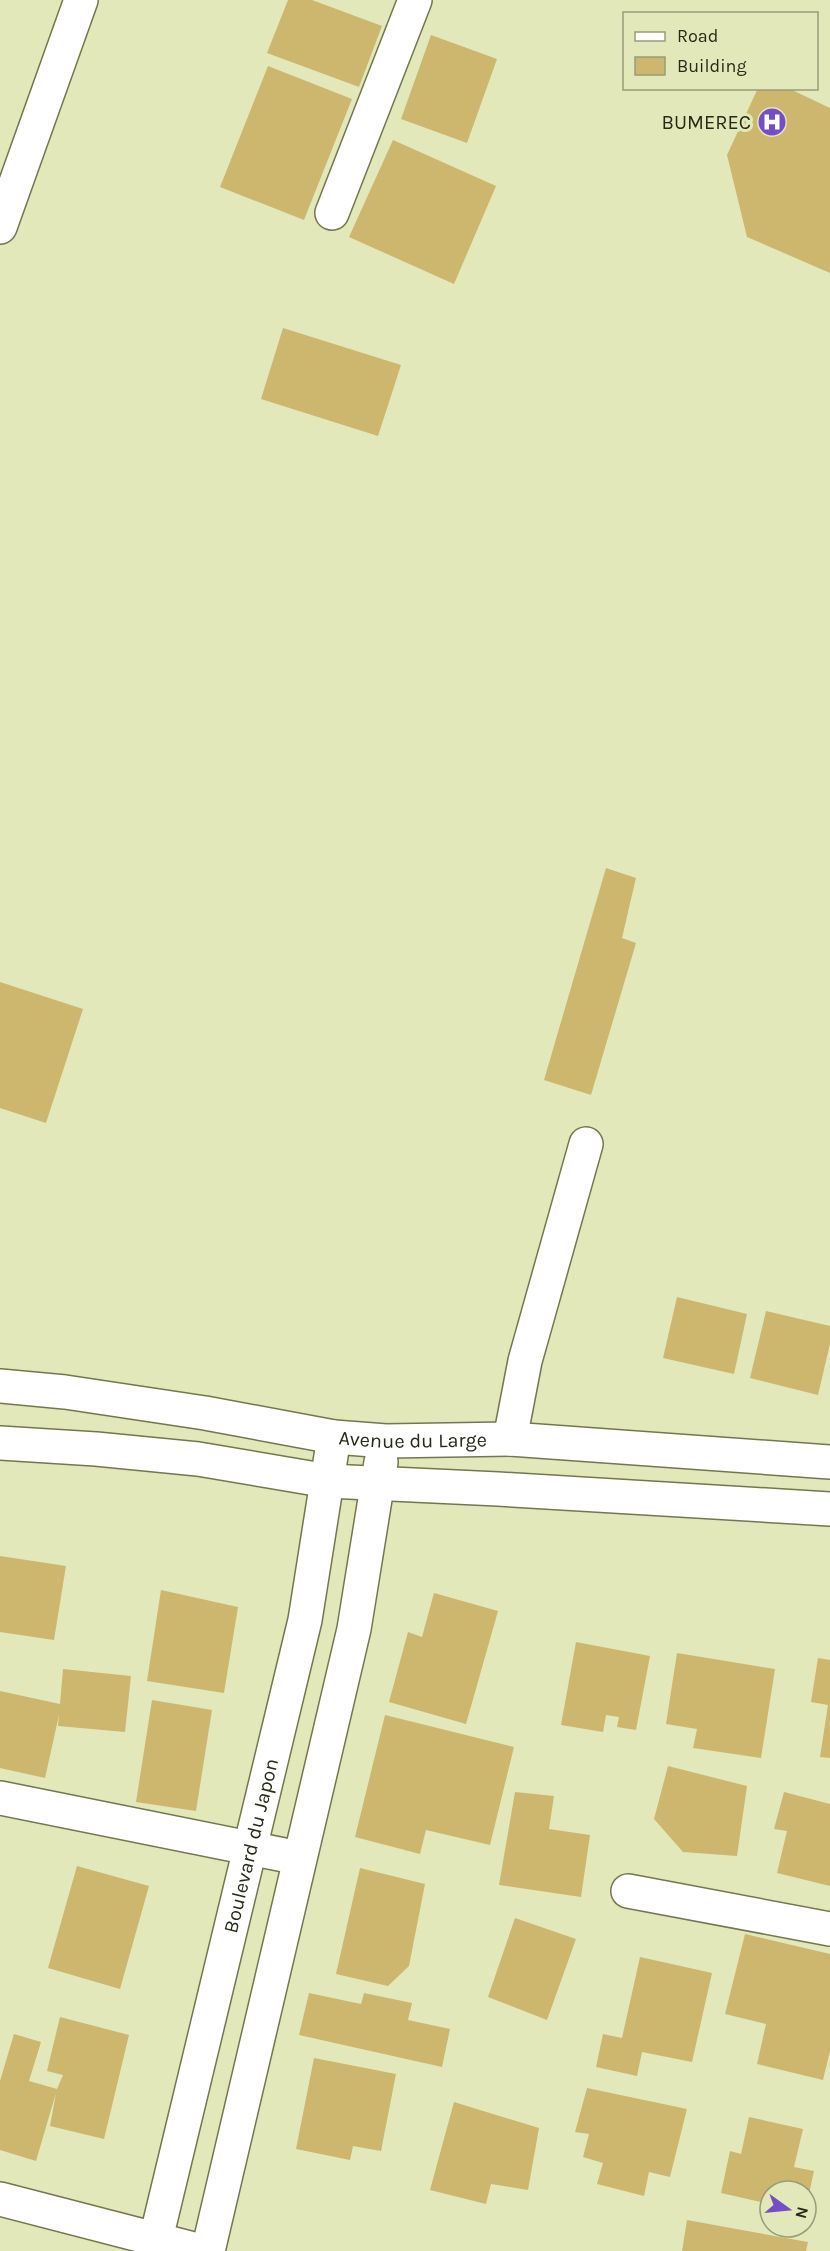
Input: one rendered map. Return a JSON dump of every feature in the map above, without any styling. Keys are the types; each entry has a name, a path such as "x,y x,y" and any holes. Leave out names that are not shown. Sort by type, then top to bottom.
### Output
{"main road":[{"path":"0,226 81,0"},
{"path":"332,213 416,0"},
{"path":"510,1439 525,1361 586,1144"},
{"name":"Avenue du Large","path":"0,1386 76,1394 206,1413 334,1437 386,1441 510,1439 830,1461"},
{"name":"Boulevard du Japon","path":"154,2245 305,1620 334,1437"},
{"path":"208,2251 354,1629 376,1483 386,1441"},
{"path":"0,1443 198,1459 328,1481 830,1509"},
{"path":"0,1798 300,1858"},
{"path":"628,1892 830,1929"},
{"path":"0,2199 154,2245 201,2251"}],"building":[{"path":"288,0 312,0 382,26 359,87 267,53"},
{"path":"431,35 497,59 467,143 401,119"},
{"path":"268,66 352,99 304,220 220,187"},
{"name":"BUMEREC","path":"757,90 792,90 830,108 830,273 747,237 727,155"},
{"path":"393,140 496,186 454,284 349,237"},
{"path":"283,328 401,365 378,436 261,399"},
{"path":"606,868 636,878 622,938 636,943 591,1095 544,1080"},
{"path":"0,982 83,1009 46,1123 0,1108"},
{"path":"677,1297 747,1314 734,1374 663,1358"},
{"path":"766,1311 830,1326 830,1344 818,1395 750,1378"},
{"path":"0,1556 66,1566 54,1640 0,1632"},
{"path":"161,1590 238,1607 224,1693 147,1681"},
{"path":"434,1593 498,1611 466,1724 389,1702 408,1632 422,1637"},
{"path":"576,1642 650,1656 636,1730 617,1727 619,1717 606,1715 603,1732 561,1725"},
{"path":"677,1653 775,1669 761,1758 693,1748 697,1729 666,1724"},
{"path":"818,1658 830,1660 830,1758 820,1757 828,1705 811,1702"},
{"path":"63,1669 131,1676 125,1732 58,1726 59,1715 45,1778 0,1768 0,1691 60,1704"},
{"path":"152,1700 212,1710 196,1811 136,1802"},
{"path":"385,1715 514,1747 490,1845 426,1830 420,1854 355,1837"},
{"path":"668,1766 747,1786 737,1856 683,1852 654,1819"},
{"path":"515,1792 554,1796 549,1829 590,1835 581,1897 499,1885"},
{"path":"784,1792 830,1804 830,1886 777,1873 787,1831 774,1829"},
{"path":"77,1866 149,1886 120,1989 48,1968"},
{"path":"360,1868 425,1884 409,1966 388,1986 336,1974"},
{"path":"515,1918 576,1939 547,2020 488,1997"},
{"path":"745,1934 830,1954 830,2051 823,2080 757,2064 766,2024 725,2014"},
{"path":"640,1957 712,1973 692,2062 642,2052 637,2076 596,2067 603,2034 622,2038"},
{"path":"309,1993 361,2004 364,1993 412,2003 408,2020 450,2029 442,2067 299,2035"},
{"path":"60,2017 129,2035 104,2139 50,2126 56,2093 36,2161 0,2150 0,2081 14,2034 41,2042 29,2081 57,2089 63,2075 47,2071"},
{"path":"314,2058 396,2074 381,2151 353,2146 350,2160 296,2149"},
{"path":"587,2088 687,2109 670,2177 649,2172 644,2196 597,2184 603,2163 583,2157 589,2134 575,2132"},
{"path":"454,2102 539,2128 528,2190 491,2184 486,2204 430,2190"},
{"path":"749,2117 803,2129 794,2167 814,2171 812,2179 758,2179 758,2201 721,2193 730,2151 741,2154"},
{"path":"687,2220 758,2233 758,2239 792,2239 808,2242 806,2251 682,2251"}],"place":[{"name":"BUMEREC","path":"772,122"}]}
